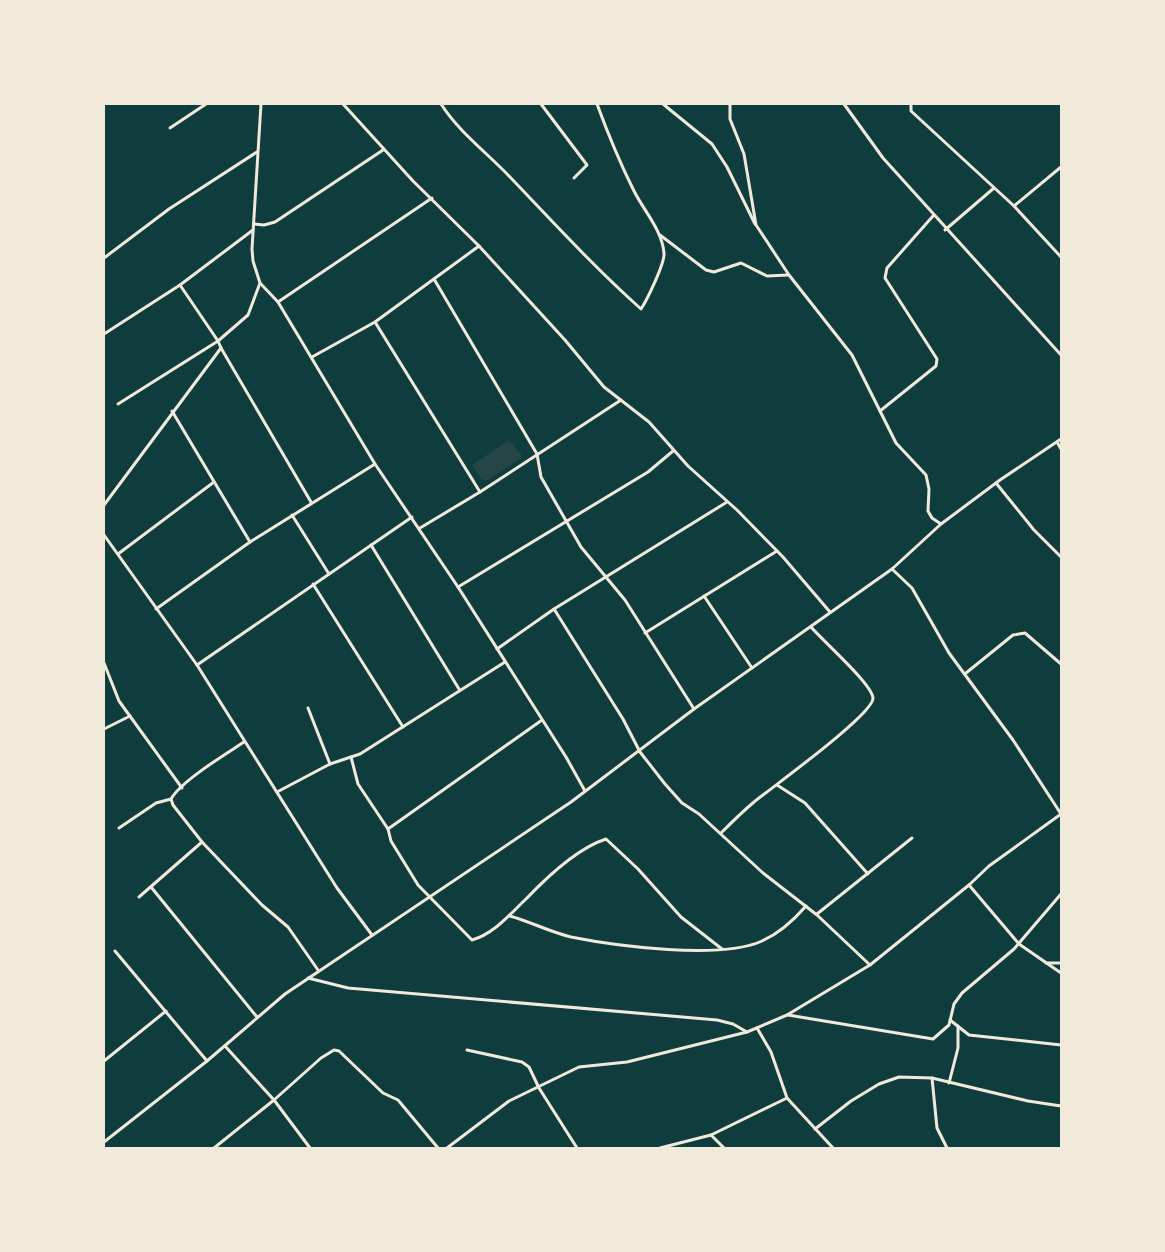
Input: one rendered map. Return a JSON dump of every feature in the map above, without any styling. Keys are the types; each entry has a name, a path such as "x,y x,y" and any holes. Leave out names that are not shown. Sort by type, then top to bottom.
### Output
{"street":[{"path":"170,128 206,104"},
{"path":"261,104 253,230 253,261 260,283 278,302 375,464 420,528 585,791"},
{"path":"343,104 383,150 479,246 565,340 604,387 649,422 673,451 777,551 830,612"},
{"path":"441,104 479,149 507,174 595,266 640,309 650,293 663,258 659,235 635,193 612,144 597,104"},
{"path":"541,104 587,165 574,178"},
{"path":"663,104 712,144 727,167 756,225 789,275 852,355 896,443 926,475 929,488 928,511 932,518 942,524"},
{"path":"730,104 730,119 744,154 756,225"},
{"path":"844,104 874,147 933,216 1061,355"},
{"path":"911,104 911,111 1014,206 1061,257"},
{"path":"254,224 264,225 275,222 383,150"},
{"path":"104,258 168,209 257,152"},
{"path":"1014,206 1061,167"},
{"path":"946,230 994,188"},
{"path":"278,302 432,198"},
{"path":"880,411 936,366 937,359 885,278 887,268 933,216"},
{"path":"104,334 180,285 253,230"},
{"path":"659,235 706,270 714,272 741,263 767,276 789,275"},
{"path":"312,357 375,322 479,246"},
{"path":"434,279 537,454 541,477 581,547 625,600 694,710"},
{"path":"118,404 218,340 248,315 260,283"},
{"path":"180,285 218,340 311,502"},
{"path":"375,322 480,492"},
{"path":"104,505 172,411 221,348"},
{"path":"420,528 480,492 621,400"},
{"path":"172,411 250,542"},
{"path":"104,1142 207,1061 257,1017 318,970 428,898 640,752 694,710 892,569 942,524 996,483 1061,439"},
{"path":"1057,442 1061,449"},
{"path":"458,588 648,472 673,451"},
{"path":"156,609 250,542 311,502 375,464"},
{"path":"118,554 214,482"},
{"path":"996,483 1034,530 1061,556"},
{"path":"497,649 554,609 727,502"},
{"path":"292,515 329,574"},
{"path":"197,665 412,517"},
{"path":"104,535 197,665 337,888 372,935"},
{"path":"371,545 459,690"},
{"path":"645,633 777,551"},
{"path":"448,1148 509,1101 539,1088 578,1067 627,1062 747,1032 787,1015 870,965 969,885 989,866 1061,814 1013,740 949,652 912,588 892,569"},
{"path":"313,584 403,727"},
{"path":"704,596 752,668"},
{"path":"554,609 623,719 640,752 682,803 721,833 763,873 817,915 870,965"},
{"path":"721,833 753,803 871,707 874,700 863,681 811,627"},
{"path":"966,673 1013,634 1020,632 1025,633 1061,664"},
{"path":"277,792 330,764 351,757 403,727 505,662"},
{"path":"104,663 114,693 182,788"},
{"path":"308,708 330,764"},
{"path":"104,729 130,716"},
{"path":"388,829 542,720"},
{"path":"119,828 156,802 171,799 182,788 244,742"},
{"path":"351,757 358,784 388,829 391,841 418,885 428,898 472,940 491,931 510,916 526,898 571,859 596,842 606,839 638,869 681,918 722,949"},
{"path":"777,785 805,803 868,874"},
{"path":"171,799 173,805 202,842 262,905 288,927 318,970"},
{"path":"817,915 912,838"},
{"path":"139,897 202,842"},
{"path":"969,885 1018,944 1061,973"},
{"path":"150,887 257,1017"},
{"path":"787,1015 933,1039 949,1026 954,1004 962,993 1018,944 1061,894"},
{"path":"510,916 570,936 637,946 697,951 722,949 761,942 791,924 806,906"},
{"path":"115,951 207,1061"},
{"path":"1045,963 1061,963"},
{"path":"308,978 348,988 717,1020 733,1024 747,1032"},
{"path":"104,1061 166,1011"},
{"path":"950,1020 969,1035 1061,1045"},
{"path":"950,1083 958,1048 958,1026"},
{"path":"758,1028 771,1052 787,1098 833,1148"},
{"path":"225,1046 274,1100 310,1148"},
{"path":"467,1050 522,1062 529,1067 539,1088 576,1148"},
{"path":"217,1148 321,1058 329,1052 339,1051 383,1093 398,1100 438,1148"},
{"path":"815,1129 851,1101 879,1084 899,1077 932,1078 1028,1101 1061,1106"},
{"path":"932,1078 937,1128 947,1148"},
{"path":"660,1148 711,1135 787,1098"},
{"path":"711,1135 724,1148"}],"shaded area":[{"path":"509,440 521,454 521,458 486,481 481,479 472,465"}]}
